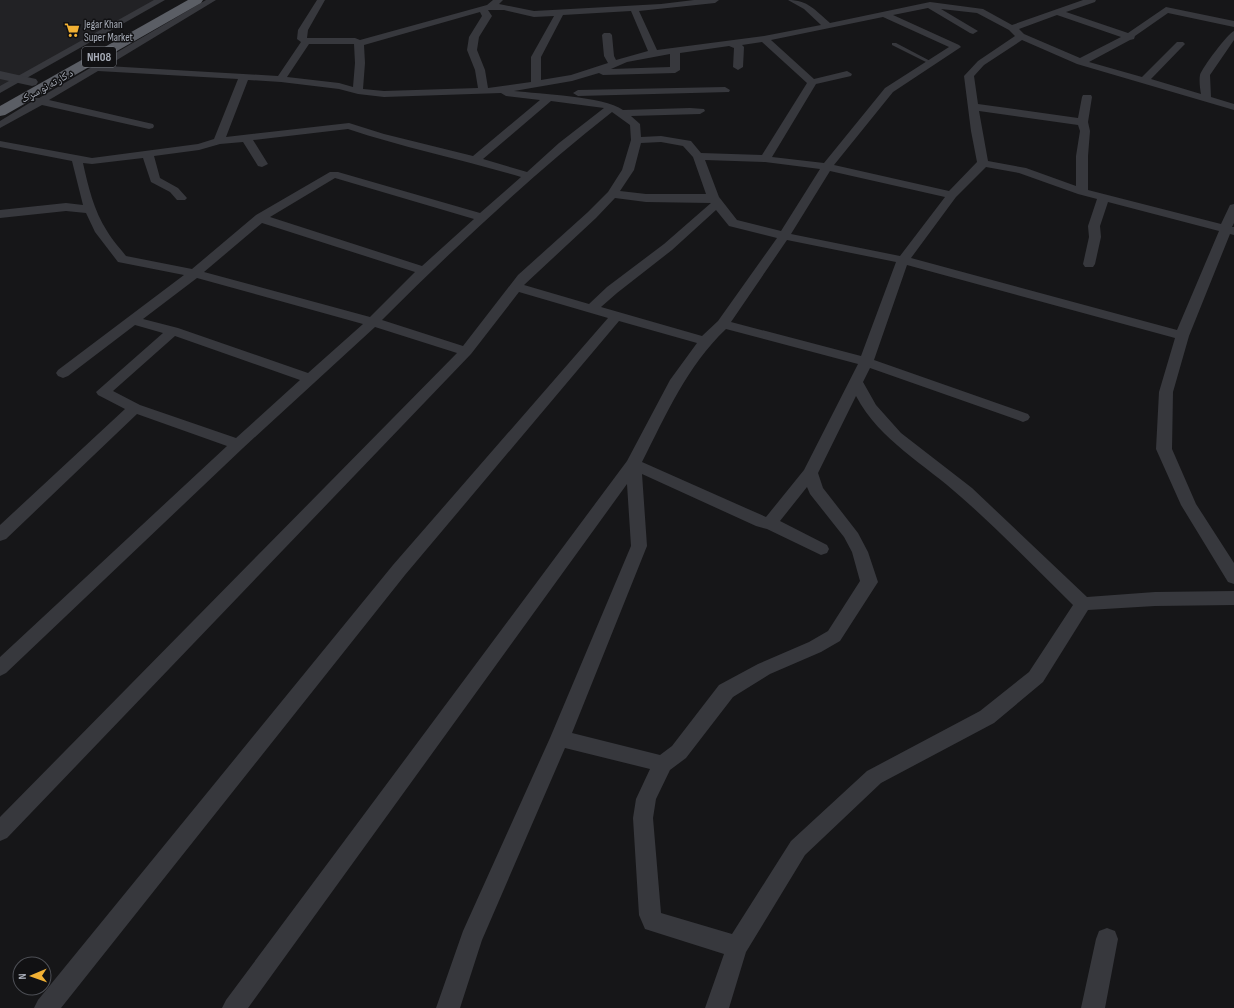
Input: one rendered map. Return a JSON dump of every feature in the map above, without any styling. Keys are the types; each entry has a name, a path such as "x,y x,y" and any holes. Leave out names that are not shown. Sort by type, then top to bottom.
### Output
{"highway":[{"name":"NH08","path":"0,100 26,80 79,56 177,0"},
{"name":"د کارته نو سړک","path":"0,112 25,98 95,64 179,15 197,0"},
{"path":"79,56 95,64"}],"street":[{"path":"0,90 26,80 161,0"},
{"path":"179,15 212,0"},
{"path":"321,0 303,30 302,39 306,41 355,41 359,43 436,20 487,8 504,7 534,14 661,7 714,0"},
{"path":"487,8 500,0"},
{"path":"792,0 807,7 828,26"},
{"path":"914,0 928,4 980,10 1016,32 1080,62 1234,107"},
{"path":"0,125 95,64 244,78 281,79 339,86 358,91 384,94 488,91 572,78 624,60 654,53 764,39 928,4 955,0"},
{"path":"983,163 978,146 975,107 969,76 981,63 1016,32 1058,12 1092,0"},
{"path":"928,4 973,31"},
{"path":"487,8 487,16 474,37 472,50 473,58 480,70 488,91"},
{"path":"634,9 654,53"},
{"path":"1080,62 1104,52 1131,37 1166,10 1234,24"},
{"path":"536,83 535,58 555,24 560,12"},
{"path":"1058,12 1131,37"},
{"path":"234,1008 633,464 677,380 705,341 723,324 784,236 827,167 889,90 956,47 883,14"},
{"path":"1206,99 1205,75 1222,48 1234,34"},
{"path":"607,35 610,56 613,64"},
{"path":"764,39 812,82"},
{"path":"281,79 306,41"},
{"path":"358,91 360,63 359,43"},
{"path":"731,44 739,47 738,67"},
{"path":"1144,81 1180,44"},
{"path":"590,72 675,70 675,50"},
{"path":"765,159 812,82 847,74"},
{"path":"0,75 26,80"},
{"path":"219,141 244,78"},
{"path":"475,160 554,98 573,93 725,90"},
{"path":"488,91 589,102 616,110 646,114 686,111 700,112"},
{"path":"1082,192 1082,156 1085,131 1083,122 1087,97"},
{"path":"25,98 149,126"},
{"path":"975,107 1083,122"},
{"path":"0,831 466,351 515,287 540,262 592,216 612,194 628,170 636,140 635,124 616,110"},
{"path":"0,668 309,378 373,322 424,272 563,145 616,110"},
{"path":"0,144 92,161 148,155 199,147 219,141 349,126 380,136 475,160 529,176"},
{"path":"246,138 262,164"},
{"path":"636,140 662,139 687,143 698,156 715,201 733,223 784,236 902,260 1182,336"},
{"path":"148,155 155,180 174,190 181,198"},
{"path":"698,156 765,159 827,167 952,195"},
{"path":"77,159 91,210 102,232 122,259 195,273 373,322 466,351"},
{"path":"983,163 1022,170 1082,192 1230,230"},
{"path":"770,523 810,473 856,382 866,362 902,260 952,195 983,163"},
{"path":"63,373 195,273 260,218 334,174 483,218"},
{"path":"612,194 646,198 715,201"},
{"path":"1089,264 1095,237 1094,226 1103,198"},
{"path":"591,309 612,290 668,247 715,201"},
{"path":"0,214 66,207 91,210"},
{"path":"1234,208 1230,230 1182,336 1166,392 1164,449 1189,504 1234,577"},
{"path":"260,218 424,272"},
{"path":"515,287 591,309 618,315 705,341"},
{"path":"46,1008 399,570 618,315"},
{"path":"132,320 173,331 309,378"},
{"path":"723,324 866,362 1023,417"},
{"path":"173,331 103,392 135,408 238,444"},
{"path":"856,382 870,408 896,437 966,492 1083,604 1155,599 1234,598"},
{"path":"0,535 135,408"},
{"path":"633,464 762,522 770,523 821,549"},
{"path":"448,1008 471,939 560,738 640,546 633,464"},
{"path":"737,947 653,921 650,915 643,818 646,799 664,764 679,752 726,691 764,669 815,647 834,636 869,582 860,552 850,533 816,490 810,473"},
{"path":"717,1008 737,947 798,848 874,778 987,717 1036,677 1083,604"},
{"path":"560,738 664,764"},
{"path":"1093,1008 1107,939"}],"lane":[{"path":"894,44 932,63"}],"shaded area":[{"path":"0,0 161,0 0,90"}],"place":[{"name":"Jegar Khan Super Market","path":"72,30"}]}
